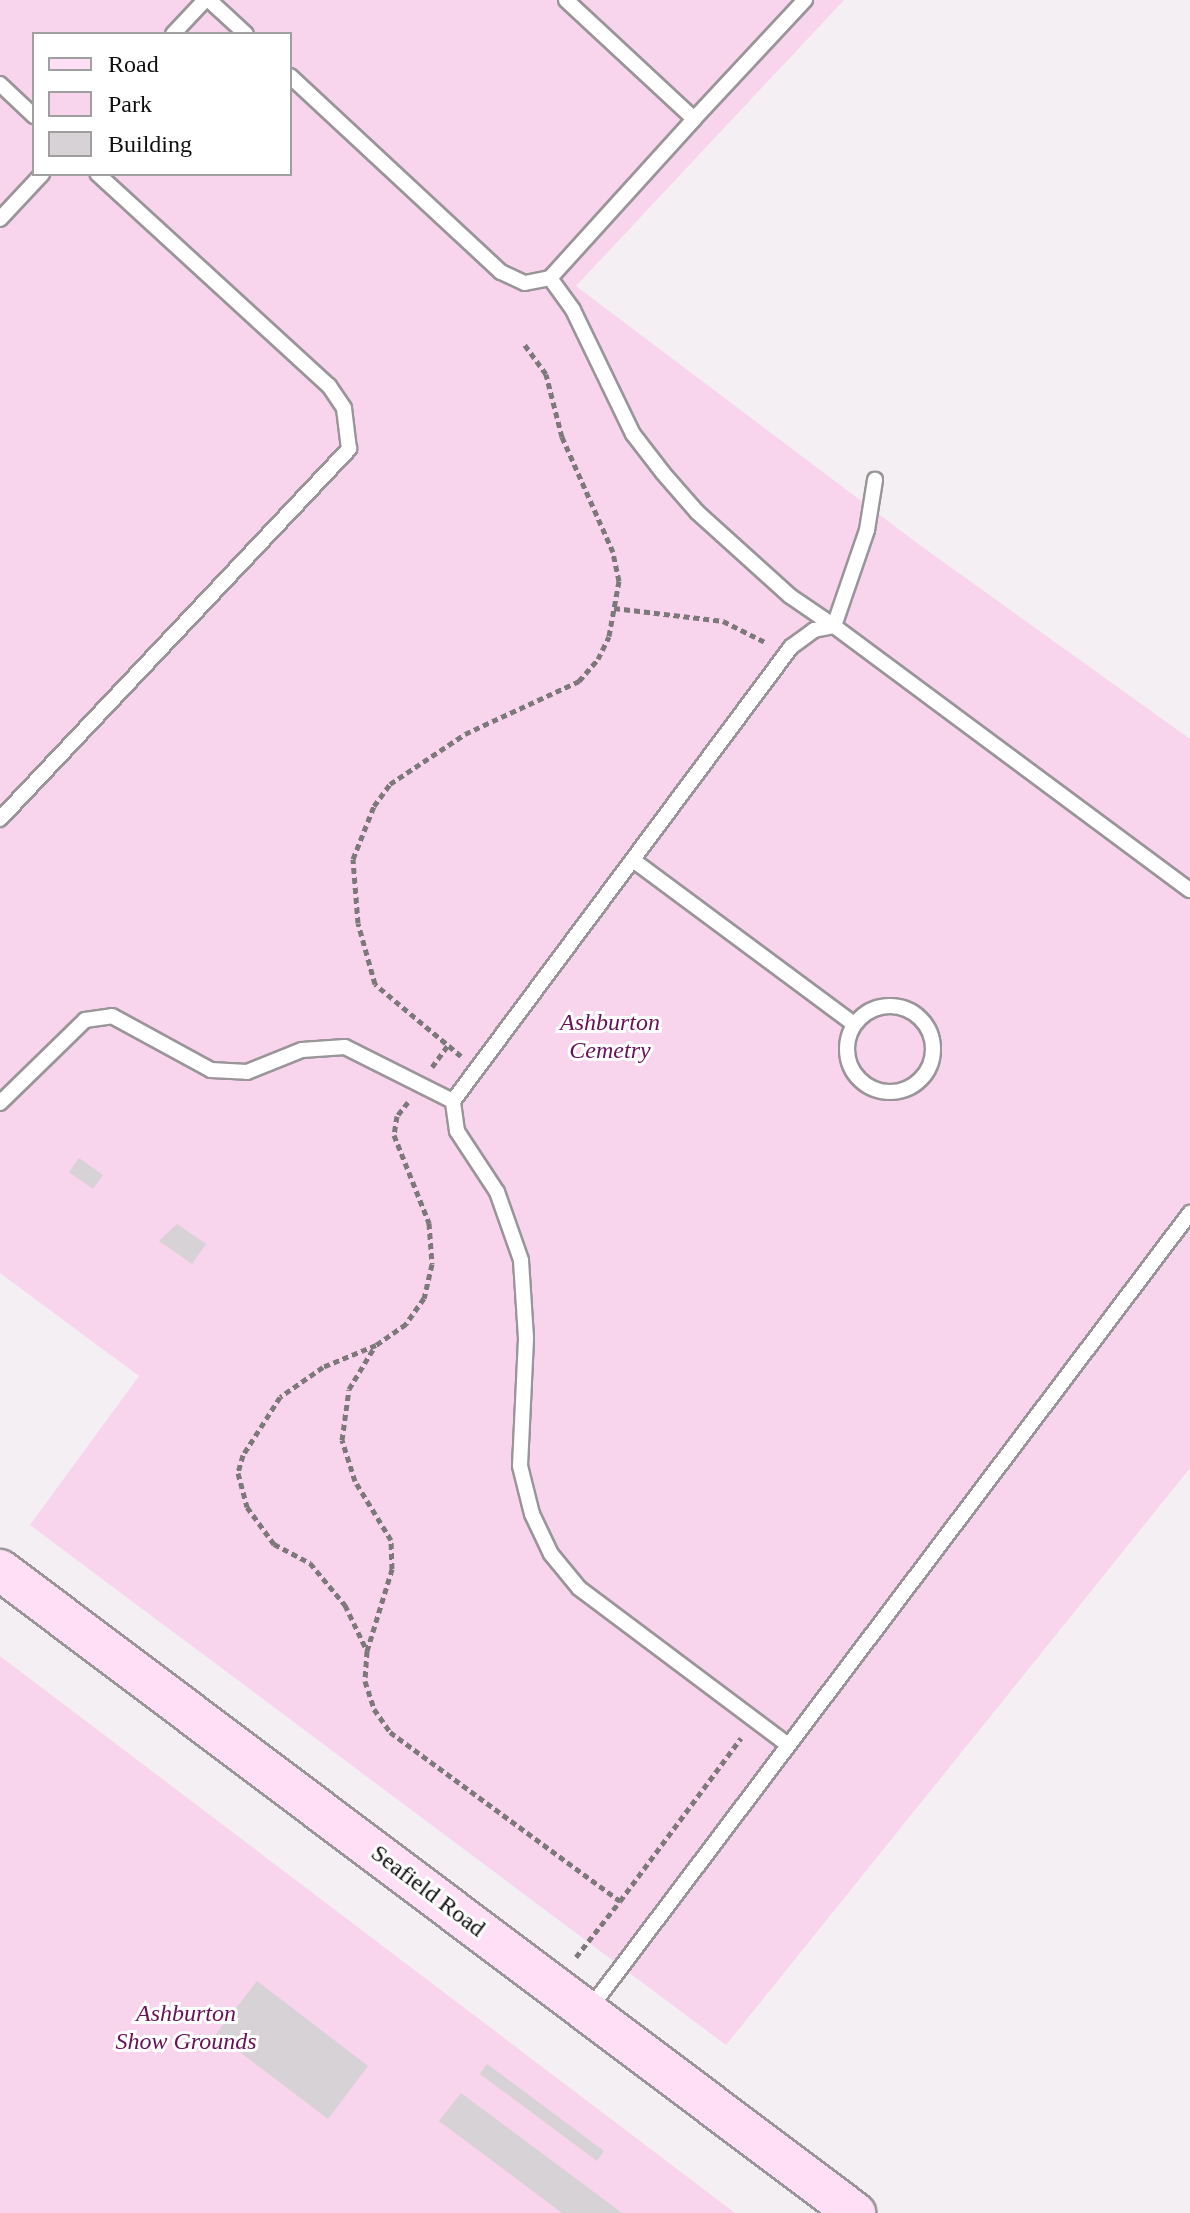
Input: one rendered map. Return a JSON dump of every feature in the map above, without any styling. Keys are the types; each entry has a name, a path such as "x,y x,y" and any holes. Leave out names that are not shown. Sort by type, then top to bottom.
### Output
{"street":[{"name":"Seafield Road","path":"0,1570 855,2213"}],"lane":[{"path":"175,32 207,0 244,32"},
{"path":"566,0 694,119"},
{"path":"292,78 501,272 525,283 550,278 805,0"},
{"path":"0,84 32,114"},
{"path":"0,219 40,176"},
{"path":"1,816 349,449 351,432 344,408 329,386 100,176"},
{"path":"550,278 573,310 633,434 697,512 778,585 1190,890"},
{"path":"834,626 867,530 875,480"},
{"path":"788,1745 579,1588 551,1554 532,1514 520,1466 526,1338 521,1260 497,1192 457,1131 453,1101 786,655 814,630 834,626"},
{"path":"633,860 854,1024"},
{"path":"877,1007 907,1008 928,1028 933,1057 927,1070 906,1089 878,1090 866,1085 855,1076 846,1050 854,1024 877,1007"},
{"path":"0,1103 85,1020 112,1016 211,1070 247,1072 302,1050 345,1047 381,1058 453,1101"},
{"path":"587,2011 1190,1213"}],"path":[{"path":"477,1069 375,984 353,886 360,835 374,806 401,776 465,734 579,681 598,659 614,608 619,581 613,552 562,437 546,374 523,342"},
{"path":"614,608 723,621 786,655"},
{"path":"367,1651 330,1582 258,1527 238,1473 251,1436 280,1397 323,1367 376,1345 416,1313 432,1264 429,1223 394,1135 397,1116 448,1045"},
{"path":"376,1345 349,1389 342,1440 355,1481 391,1540 392,1569 367,1651 365,1681 374,1709 390,1732 620,1901"},
{"path":"554,1986 755,1720"}],"green space":[{"name":"Ashburton Cemetry","path":"0,0 844,0 576,286 921,546 1190,739 1190,1468 726,2045 30,1525 139,1376 0,1273"},
{"name":"Ashburton Show Grounds","path":"0,1656 735,2213 0,2213"}],"building":[{"path":"79,1158 103,1175 93,1189 69,1172"},
{"path":"177,1224 206,1244 192,1264 159,1241"},
{"path":"257,1981 368,2066 328,2119 216,2034"},
{"path":"487,2064 604,2151 597,2161 480,2074"},
{"path":"461,2093 622,2213 562,2213 439,2121"}]}
